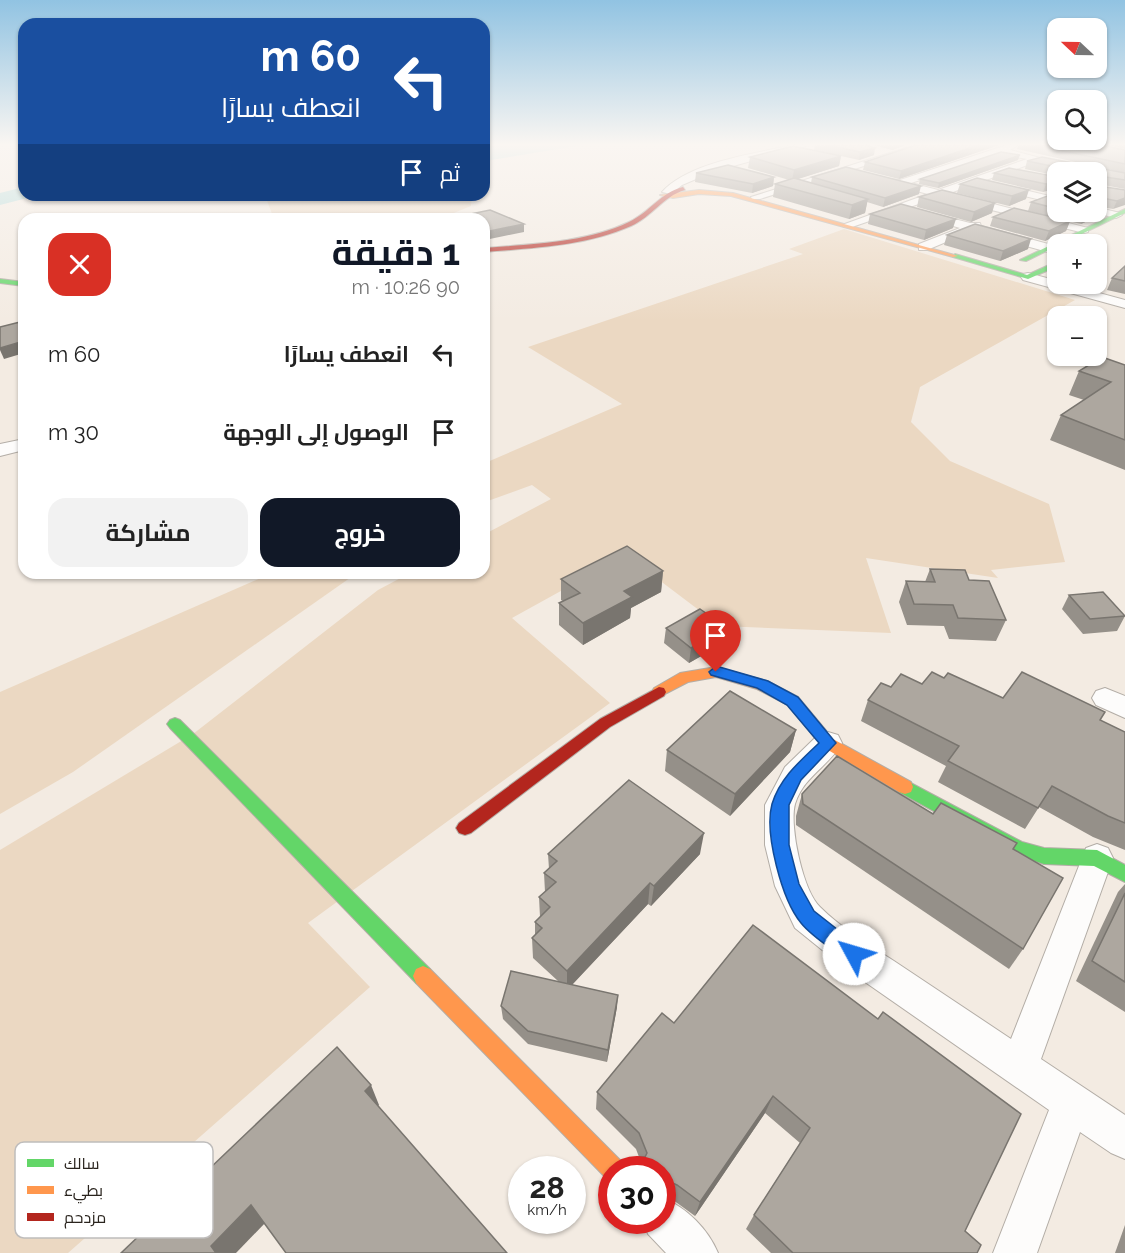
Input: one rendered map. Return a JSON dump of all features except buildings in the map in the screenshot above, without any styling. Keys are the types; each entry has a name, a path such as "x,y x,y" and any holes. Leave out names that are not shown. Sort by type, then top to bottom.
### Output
{"main road":[{"path":"490,251 564,245 615,234 649,221 660,212 664,203"},
{"path":"768,203 1028,278 1047,268"},
{"path":"774,203 784,207"},
{"path":"1076,234 1121,213"},
{"path":"1002,270 1047,248"},
{"path":"0,281 18,283"},
{"path":"0,294 18,292"},
{"path":"465,828 605,723 684,677 716,672 762,685 793,701 828,743 979,829 1017,848 1044,856 1111,866"},
{"path":"175,724 600,1156"}],"street":[{"path":"901,203 972,227 1047,248"},
{"path":"848,225 914,203"},
{"path":"974,203 1084,230"},
{"path":"923,247 1029,203"},
{"path":"863,207 884,213"},
{"path":"1028,278 1125,304"},
{"path":"0,450 18,446"},
{"path":"828,743 795,775 780,805 780,845 791,886 807,917 854,954 1125,1139"},
{"path":"1019,1067 1111,866"},
{"path":"1015,1253 1071,1104"},
{"path":"676,1232 696,1253"}],"shaded area":[{"path":"268,203 471,203 471,206 454,213 272,213"},
{"path":"844,229 1047,291 1047,294 1075,300 1064,306 1047,306 1047,316 920,387 911,422 950,461 1049,504 1065,562 991,570 998,578 866,558 891,633 720,626 626,555 512,618 610,703 308,923 370,987 194,1142 15,1142 15,1238 85,1238 68,1253 0,1253 0,850 193,734 378,590 399,579 490,579 490,531 551,499 532,485 490,500 490,461 622,404 528,347 803,254 789,249"},
{"path":"258,579 348,579 73,772 0,814 0,692"}],"traffic: fast":[{"path":"1024,260 1125,211"},
{"path":"955,256 1028,277 1047,268"},
{"path":"0,281 18,283"},
{"path":"175,724 423,976"},
{"path":"905,787 1017,848 1044,856 1097,858 1125,874"}],"traffic: slow":[{"path":"765,203 955,256"},
{"path":"659,692 685,677 716,672 762,685 793,701 828,743 905,787"},
{"path":"423,976 600,1156"}],"traffic: jam":[{"path":"490,250 558,243 595,236 630,224 656,203"},
{"path":"465,828 605,723 659,692"}],"route":[{"path":"716,672 762,685 793,701 828,743 795,775 780,805 780,845 791,886 807,917 854,954"}]}
